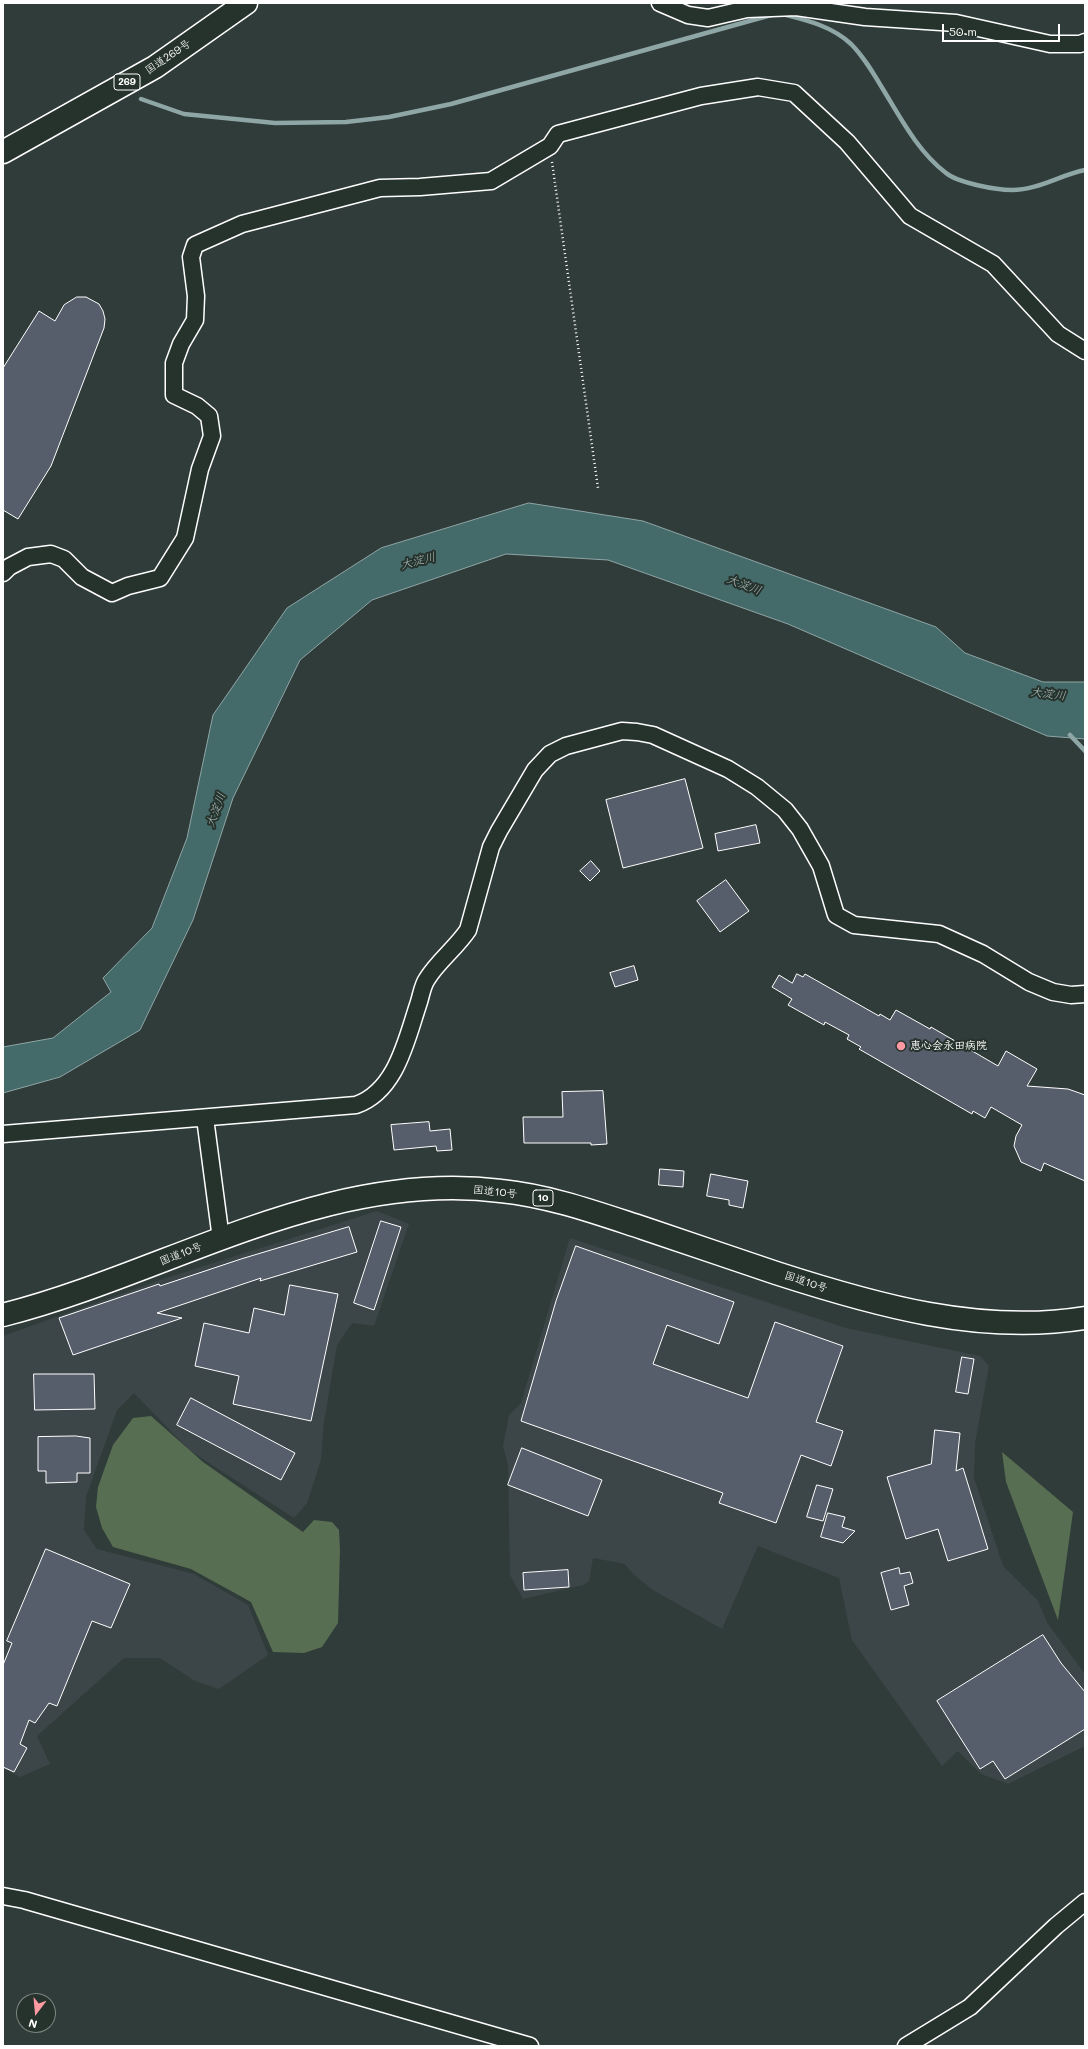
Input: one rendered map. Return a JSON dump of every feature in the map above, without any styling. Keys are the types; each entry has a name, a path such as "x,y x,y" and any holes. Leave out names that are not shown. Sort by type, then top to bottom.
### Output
{"highway":[{"name":"国道269号","path":"3,152 154,67 246,3"},
{"name":"国道10号","path":"3,1314 119,1277 221,1239 321,1205 374,1194 439,1187 501,1190 546,1199 601,1214 848,1296 919,1314 985,1321 1022,1323 1085,1318"}],"street":[{"path":"660,3 688,15 708,18 747,9 796,7 865,17 956,23 1050,44 1080,44 1085,42"},
{"path":"3,573 9,567 28,557 51,554 64,559 82,577 112,593 128,586 160,578 185,538 200,469 212,436 209,416 197,406 174,395 174,364 181,344 195,320 196,296 191,257 195,245 242,224 380,188 420,187 491,181 550,146 558,134 701,96 758,88 794,93 847,142 910,216 993,264 1058,334 1085,351"},
{"path":"3,1134 356,1105 368,1101 379,1091 395,1069 403,1050 426,979 461,941 468,930 491,847 535,770 550,754 566,746 622,731 637,732 666,741 728,769 768,796 785,810 800,829 821,866 836,915 854,925 939,934 983,954 1029,982 1053,992 1071,995 1085,994"},
{"path":"205,1118 221,1239"},
{"path":"3,1896 24,1900 530,2046"},
{"path":"906,2046 970,2007 1056,1926 1085,1902"}],"path":[{"path":"550,146 598,488"}],"shaded area":[{"path":"377,1211 409,1224 374,1326 352,1323 337,1345 324,1422 321,1460 307,1503 294,1518 189,1450 134,1393 117,1410 86,1497 84,1530 97,1549 194,1574 248,1605 268,1655 219,1689 195,1681 160,1658 124,1658 37,1736 50,1764 20,1777 3,1768 3,1336 160,1280"},
{"path":"570,1238 846,1328 980,1356 989,1366 975,1443 974,1478 1003,1566 1038,1601 1048,1624 1085,1674 1085,1746 1008,1784 981,1774 958,1751 942,1766 852,1640 839,1578 758,1546 722,1629 653,1590 633,1574 625,1564 593,1558 589,1581 583,1585 523,1599 510,1575 508,1465 503,1446 509,1415 521,1403"}],"green space":[{"path":"151,1416 203,1462 303,1532 314,1520 332,1522 339,1530 340,1550 338,1623 322,1647 304,1653 273,1652 251,1602 191,1569 113,1547 102,1528 96,1507 98,1487 113,1445 133,1418"},
{"path":"1002,1452 1073,1512 1058,1620 1006,1482"}],"water":[{"name":"大淀川","path":"529,503 643,521 936,627 965,653 1043,682 1085,682 1085,739 1047,736 788,624 608,560 506,554 372,600 300,660 233,798 193,920 140,1030 60,1077 3,1093 3,1047 53,1038 111,992 103,978 152,928 187,838 213,715 287,608 381,548"}],"building":[{"path":"77,297 86,297 99,304 105,319 104,328 51,466 18,519 3,510 3,368 39,311 55,321 64,305"},
{"path":"685,779 703,848 623,868 606,800"},
{"path":"756,825 760,843 718,851 715,834"},
{"path":"591,861 600,871 590,881 580,871"},
{"path":"726,880 749,911 720,932 697,901"},
{"path":"634,966 638,980 615,987 610,973"},
{"path":"797,974 803,977 805,974 879,1016 880,1014 890,1020 896,1010 930,1029 931,1027 998,1066 1006,1051 1037,1069 1027,1086 1068,1089 1085,1095 1085,1181 1044,1163 1041,1171 1021,1162 1014,1146 1016,1136 1022,1125 991,1107 985,1118 973,1111 972,1114 859,1049 861,1047 847,1039 849,1035 825,1022 824,1025 788,1005 792,999 772,987 779,975 792,983"},
{"path":"603,1091 607,1144 524,1143 523,1117 563,1117 562,1092"},
{"path":"429,1122 430,1131 450,1129 452,1150 437,1151 436,1146 394,1150 391,1125"},
{"path":"660,1169 684,1171 683,1187 659,1185"},
{"path":"711,1174 748,1181 743,1208 729,1205 729,1200 707,1196"},
{"path":"381,1221 401,1227 374,1310 354,1303"},
{"path":"349,1227 357,1252 260,1281 261,1278 157,1313 182,1318 73,1355 59,1318 159,1284 160,1286 241,1259"},
{"path":"576,1246 734,1302 719,1344 667,1325 653,1364 748,1398 775,1322 843,1346 816,1422 843,1431 831,1466 801,1455 776,1523 719,1503 723,1493 521,1421 556,1301"},
{"path":"290,1285 338,1294 311,1421 233,1404 239,1376 195,1366 204,1323 249,1333 254,1308 284,1315"},
{"path":"962,1357 974,1359 968,1394 956,1392"},
{"path":"34,1374 94,1374 95,1409 35,1410"},
{"path":"191,1398 295,1453 281,1480 177,1425"},
{"path":"935,1430 960,1433 956,1471 963,1468 988,1549 948,1561 938,1529 906,1539 887,1477 931,1464"},
{"path":"76,1436 90,1438 90,1473 77,1473 77,1482 46,1483 46,1471 38,1471 38,1437"},
{"path":"522,1448 602,1480 588,1516 508,1485"},
{"path":"817,1485 833,1489 823,1521 807,1517"},
{"path":"828,1513 845,1517 842,1527 855,1531 843,1543 821,1537"},
{"path":"46,1549 130,1584 111,1628 92,1621 57,1706 49,1703 35,1723 29,1720 20,1744 27,1748 14,1772 3,1767 3,1665 12,1643 7,1641"},
{"path":"899,1568 900,1574 910,1572 913,1583 904,1586 909,1605 891,1610 881,1573"},
{"path":"568,1570 569,1587 524,1590 523,1573"},
{"path":"1043,1635 1061,1663 1085,1692 1085,1729 1005,1779 993,1761 980,1769 937,1701"}],"waterway":[{"path":"782,14 818,24 836,33 851,44 867,64 917,143 936,164 952,177 968,183 997,189 1012,190 1031,188 1085,170"},
{"path":"141,99 184,114 275,123 346,122 389,117 451,104 771,15"},
{"path":"1070,735 1085,751"}],"place":[{"name":"恵心会永田病院","path":"901,1046"}]}
